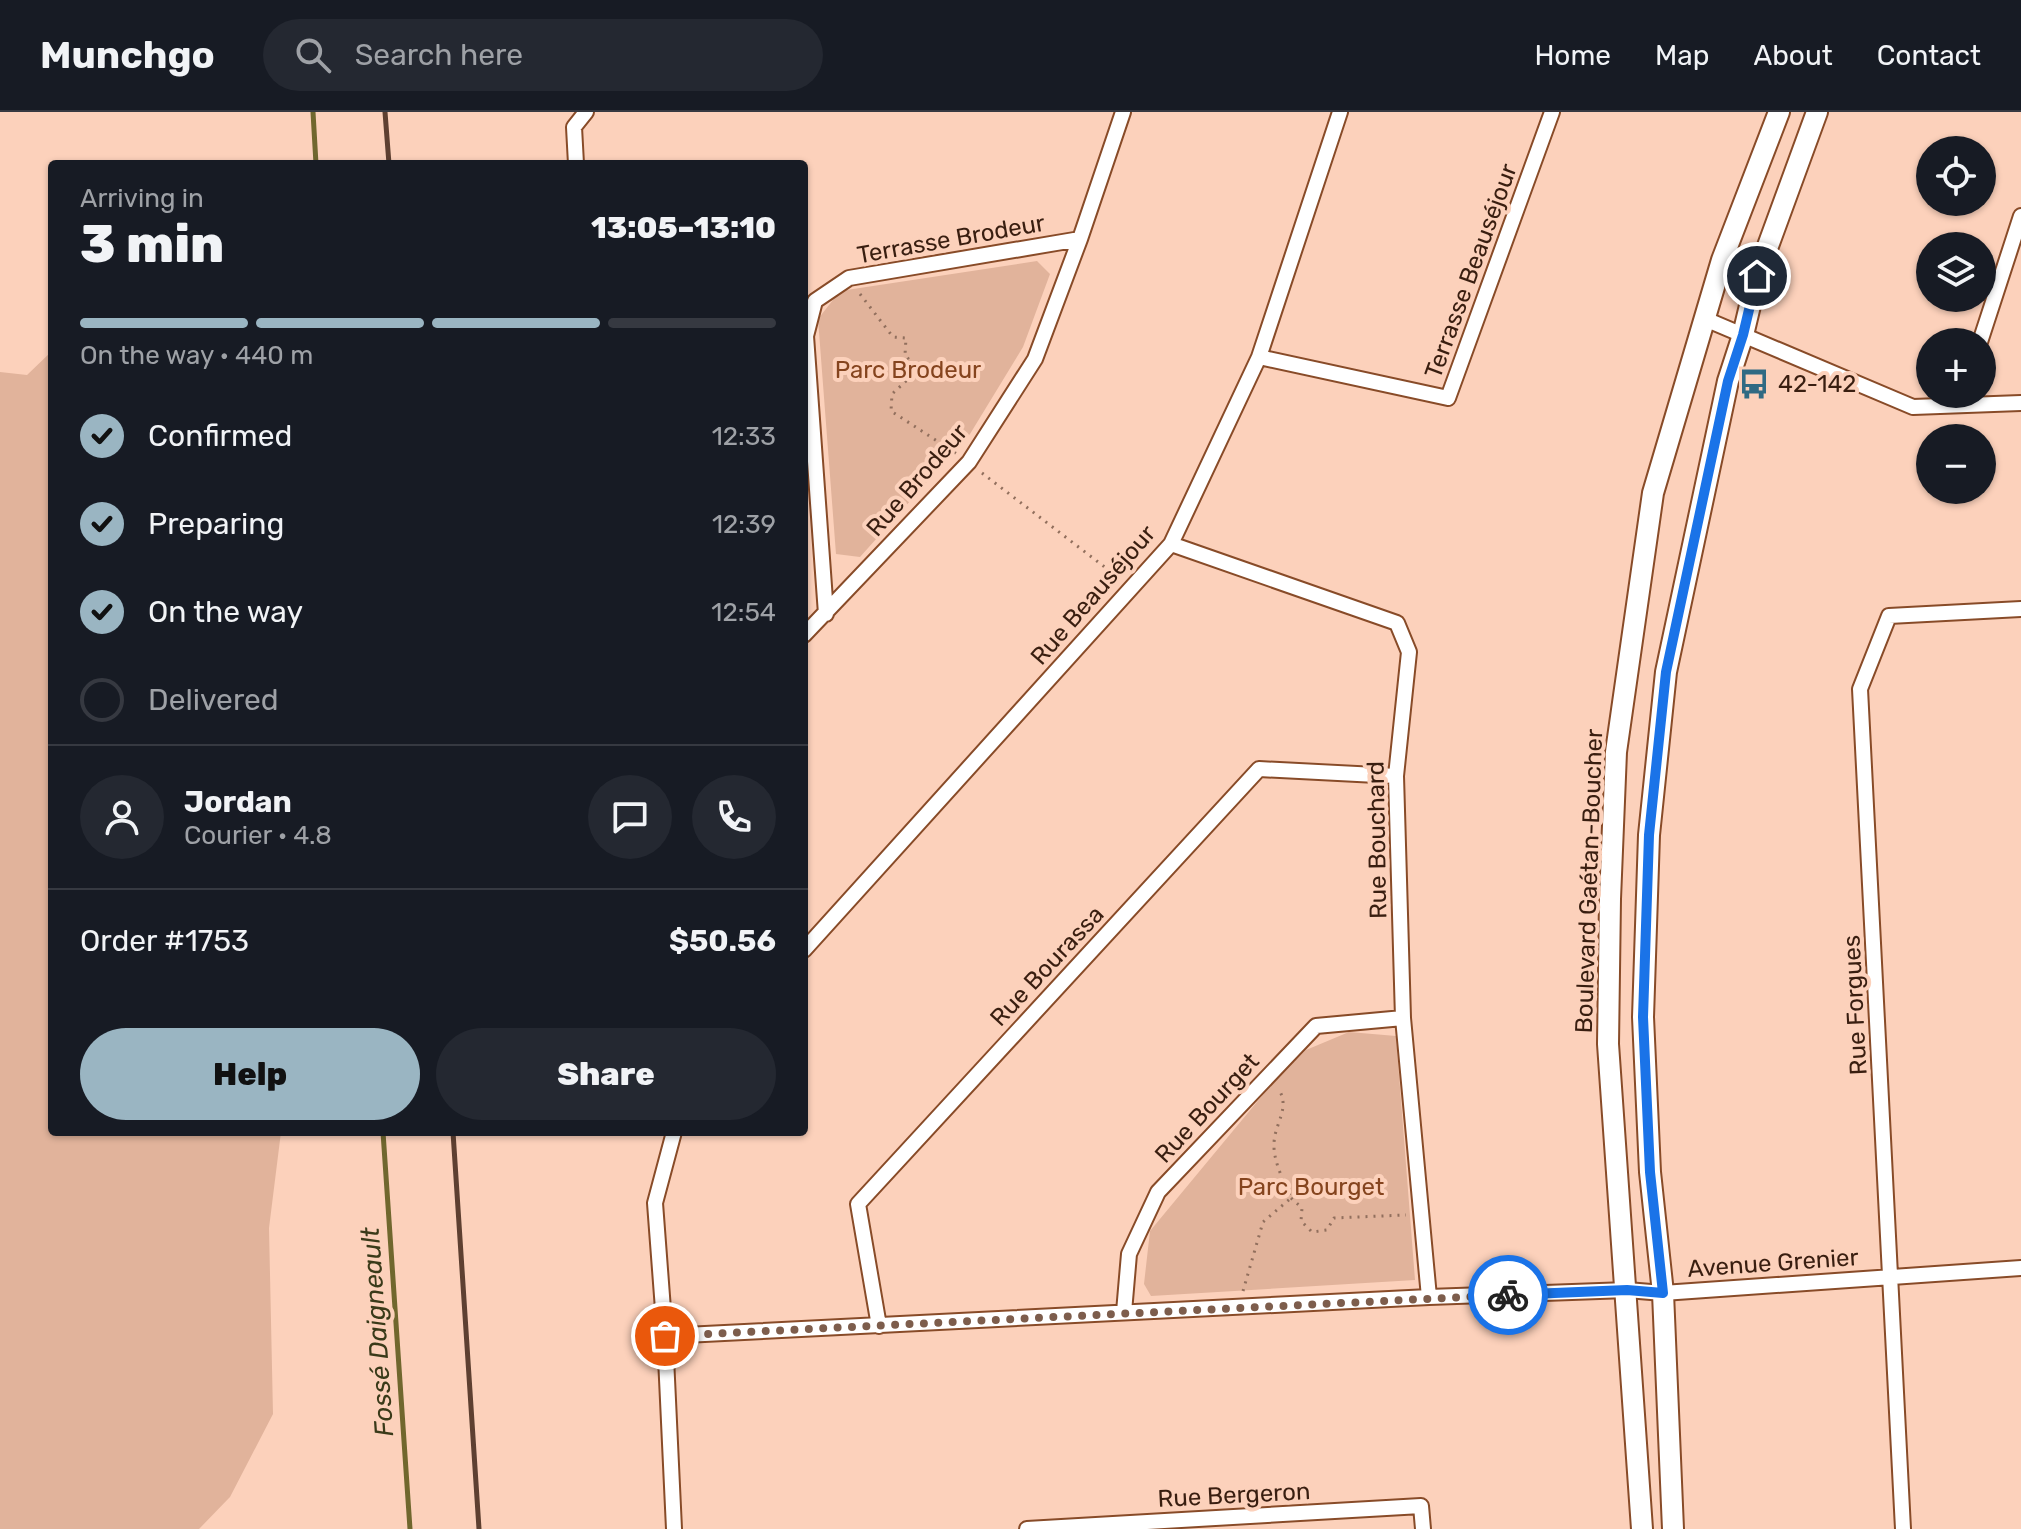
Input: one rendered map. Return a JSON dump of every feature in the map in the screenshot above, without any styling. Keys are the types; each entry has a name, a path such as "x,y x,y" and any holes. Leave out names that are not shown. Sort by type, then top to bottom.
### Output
{"main road":[{"name":"Boulevard Gaétan-Boucher","path":"1642,1529 1608,1044 1616,752 1653,493 1722,260 1779,112"},
{"path":"1673,1529 1663,1293 1650,1172 1643,1017 1649,835 1666,672 1728,381 1757,276 1817,112"}],"street":[{"path":"576,160 574,127 586,112"},
{"name":"Rue Brodeur","path":"808,631 969,462 1035,359 1123,112"},
{"name":"Rue Beauséjour","path":"808,946 1171,544 1259,357 1340,112"},
{"name":"Terrasse Beauséjour","path":"1259,357 1448,398 1552,112"},
{"path":"1985,328 2021,216"},
{"name":"Terrasse Brodeur","path":"808,328 815,301 849,278 1080,239"},
{"path":"1705,319 1916,407"},
{"name":"Terrasse Brodeur","path":"808,364 826,614"},
{"path":"1996,402 2021,403"},
{"name":"Rue Bouchard","path":"1171,544 1397,623 1409,652 1396,776 1403,1018 1429,1297"},
{"name":"Rue Forgues","path":"1903,1529 1860,689 1889,616 2021,609"},
{"name":"Rue Bourassa","path":"879,1326 858,1204 1259,769 1396,776"},
{"name":"Rue Bourget","path":"1124,1312 1129,1254 1158,1192 1268,1073 1316,1026 1403,1018"},
{"path":"673,1136 655,1203 674,1529"},
{"name":"Avenue Grenier","path":"665,1336 1429,1297 1627,1290 1663,1293 2021,1268"},
{"name":"Rue Bergeron","path":"1027,1529 1421,1506 1423,1529"}],"path":[{"path":"849,278 893,337 906,338 905,355 918,370 892,394 891,411 969,462 1131,588"},
{"path":"1268,1073 1284,1097 1284,1112 1274,1145 1291,1198 1302,1208 1301,1221 1312,1232 1327,1230 1334,1218 1420,1214"},
{"path":"1239,1306 1263,1222 1291,1198"}],"green space":[{"name":"Parc Brodeur","path":"1037,261 1050,274 1023,347 970,434 860,557 836,554 818,319 840,291"},
{"path":"48,355 48,1136 280,1136 269,1228 273,1414 230,1497 199,1529 0,1529 0,372 27,375"},
{"name":"Parc Bourget","path":"1349,1032 1396,1036 1415,1280 1151,1296 1144,1284 1150,1231 1266,1091 1306,1050"}],"waterway":[{"name":"Fossé Daigneault","path":"313,112 316,160"},
{"name":"Fossé Daigneault","path":"383,1136 410,1529"}],"railway":[{"path":"385,112 389,160"},
{"path":"453,1136 479,1529"}],"way so far":[{"path":"665,1336 1508,1295"}],"place":[{"name":"42-142","path":"1754,384"}],"route":[{"path":"1508,1295 1627,1290 1663,1293 1650,1172 1643,1017 1649,835 1666,672 1728,381 1757,276"}]}
